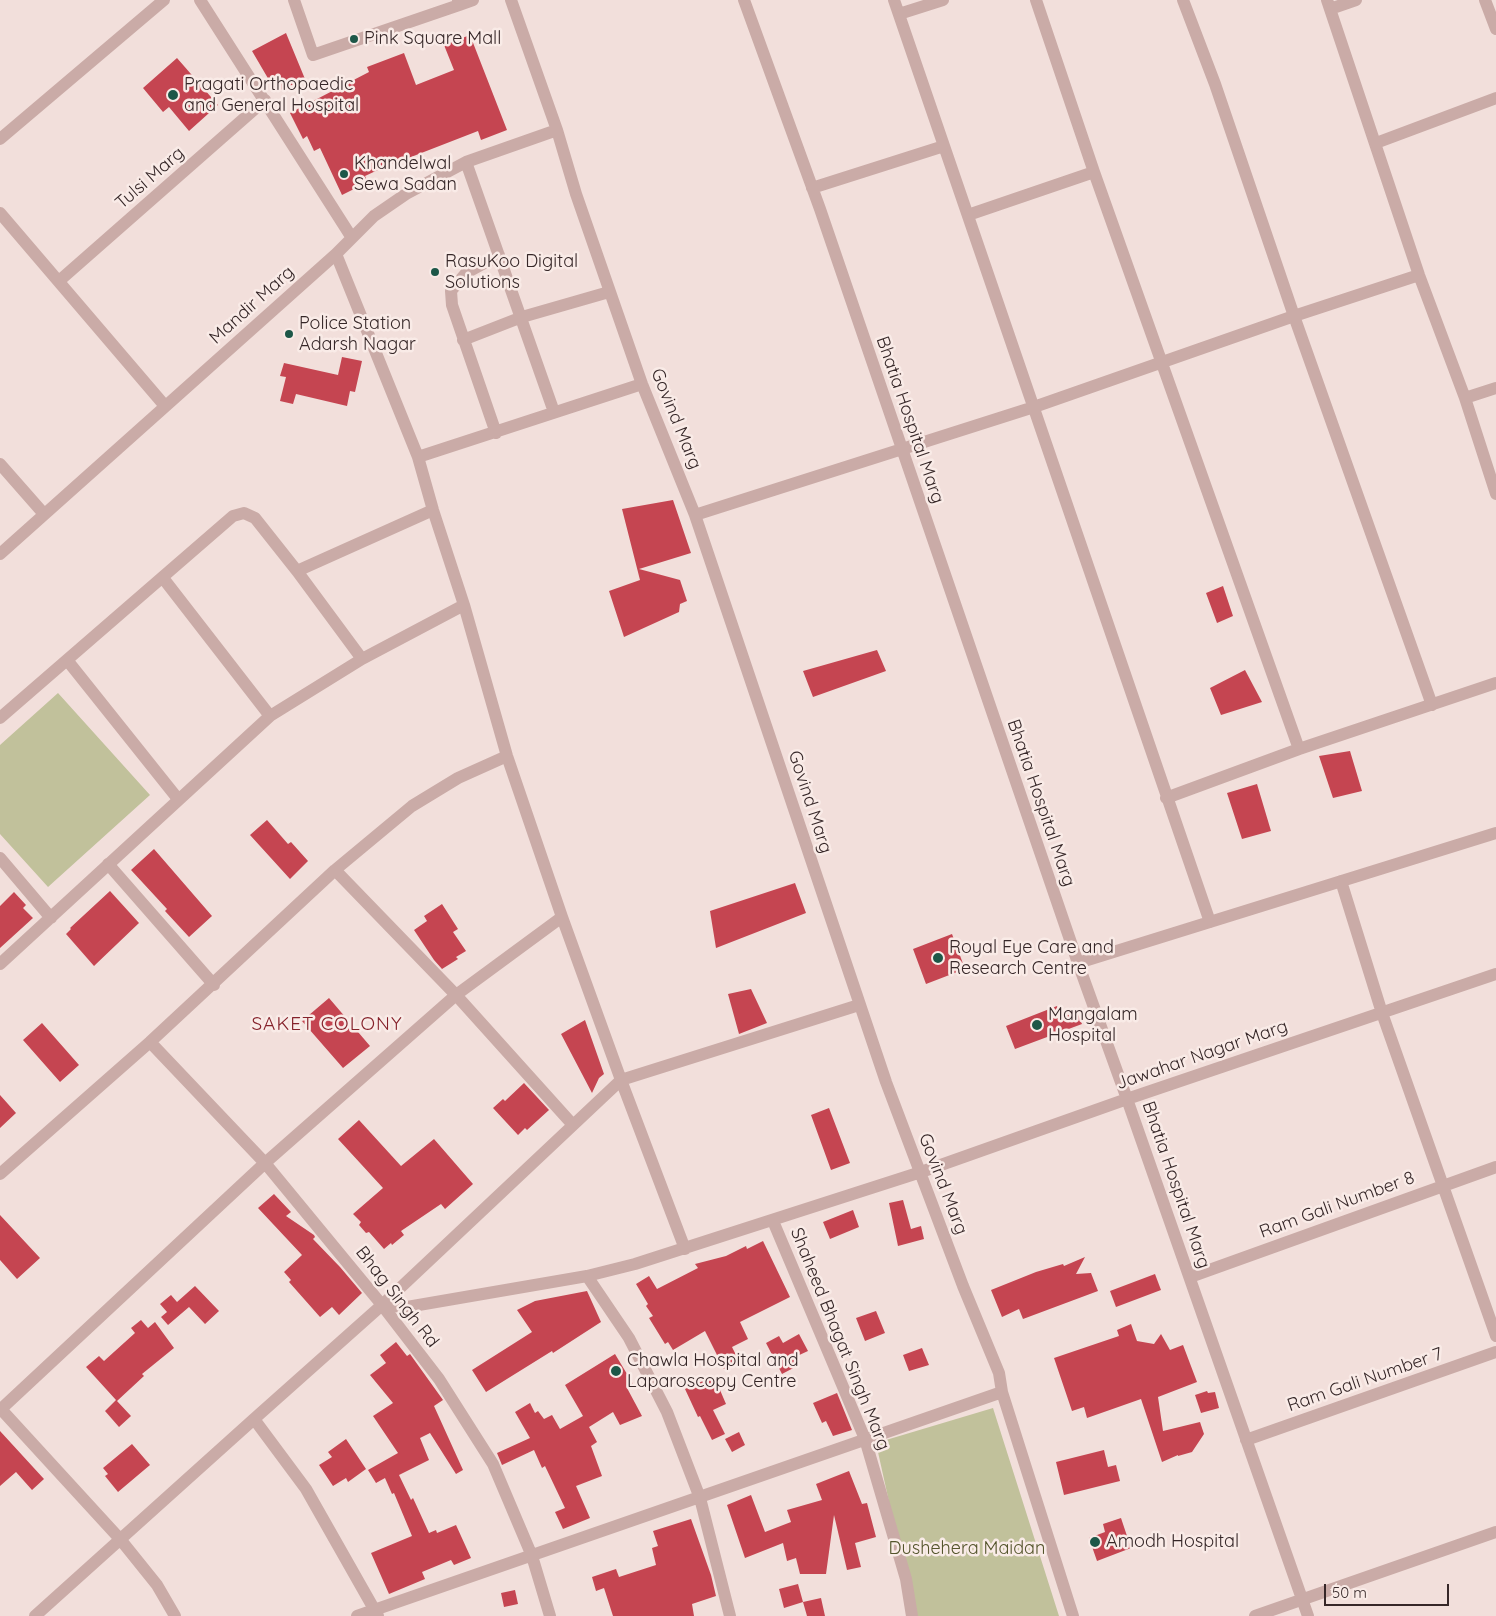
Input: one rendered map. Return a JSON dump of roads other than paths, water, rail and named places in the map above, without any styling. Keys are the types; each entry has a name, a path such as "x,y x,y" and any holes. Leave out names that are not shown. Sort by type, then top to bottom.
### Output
{"street":[{"path":"0,139 164,0"},
{"path":"200,0 352,238"},
{"path":"294,0 313,55 459,2 473,0"},
{"name":"Govind Marg","path":"511,0 557,130 576,194 642,384 695,514 886,1082 963,1286 999,1373 1002,1392 1073,1616"},
{"name":"Bhatia Hospital Marg","path":"744,0 812,188 1078,963 1308,1616"},
{"path":"894,0 1210,922"},
{"path":"899,14 943,0"},
{"path":"1036,0 1094,172 1299,750"},
{"path":"1183,0 1215,84 1294,316 1432,705"},
{"path":"1356,0 1329,4 1419,276 1465,398 1496,494"},
{"path":"1485,0 1496,29"},
{"path":"1376,143 1496,98"},
{"name":"Tulsi Marg","path":"59,281 265,100"},
{"name":"Mandir Marg","path":"0,554 336,254 374,216 406,194 466,162 557,130"},
{"path":"812,188 944,146"},
{"path":"466,162 554,412"},
{"path":"968,215 1094,172"},
{"path":"0,213 165,406"},
{"path":"336,254 418,457 464,605 507,756 562,917 685,1249"},
{"path":"496,433 452,305 451,291 466,273 499,255"},
{"path":"695,514 1034,407 1294,316 1419,276"},
{"path":"464,340 522,317 610,292"},
{"path":"418,457 642,384"},
{"path":"1465,398 1496,388"},
{"path":"0,464 44,514"},
{"path":"297,571 433,510"},
{"path":"3,711 67,660 233,516 244,513 254,518 297,571 362,658"},
{"path":"163,578 270,716"},
{"path":"0,964 270,716 362,658 464,605"},
{"path":"67,660 178,799"},
{"path":"1166,798 1299,750 1496,683"},
{"path":"0,1174 214,985 335,870 412,806 458,778 507,756"},
{"path":"1078,963 1496,832"},
{"path":"0,858 51,918"},
{"path":"108,864 214,985"},
{"path":"335,870 456,995 573,1125"},
{"path":"1342,881 1382,1013 1496,1336"},
{"path":"175,1616 157,1585 120,1539 1,1409 266,1163 456,995 562,917"},
{"name":"Jawahar Nagar Marg","path":"382,1305 407,1308 588,1276 635,1264 921,1172 1127,1099 1496,974"},
{"path":"35,1616 382,1305 621,1080 859,1005"},
{"name":"Bhag Singh Rd","path":"150,1042 266,1163 382,1305 439,1380 493,1464 532,1556 550,1616"},
{"name":"Ram Gali Number 8","path":"1190,1277 1496,1167"},
{"name":"Shaheed Bhagat Singh Marg","path":"773,1221 865,1439 906,1579 912,1616"},
{"path":"588,1276 629,1338 667,1412 700,1498 730,1616"},
{"name":"Ram Gali Number 7","path":"1246,1440 1496,1352"},
{"path":"357,1616 377,1613 532,1556 1002,1392"},
{"path":"254,1419 306,1489 377,1613"},
{"path":"1255,1616 1496,1532"}],"place":[{"name":"Pink Square Mall","path":"354,39"},
{"name":"Pragati Orthopaedic and General Hospital","path":"173,95"},
{"name":"Khandelwal Sewa Sadan","path":"344,174"},
{"name":"RasuKoo Digital Solutions","path":"435,272"},
{"name":"Police Station Adarsh Nagar","path":"289,334"},
{"name":"Royal Eye Care and Research Centre","path":"938,958"},
{"name":"Mangalam Hospital","path":"1037,1025"},
{"name":"Chawla Hospital and Laparoscopy Centre","path":"616,1371"},
{"name":"Amodh Hospital","path":"1095,1542"}],"district":[{"name":"SAKET COLONY","path":"327,1024"}],"park label":[{"name":"Dushehera Maidan","path":"967,1549"}]}
